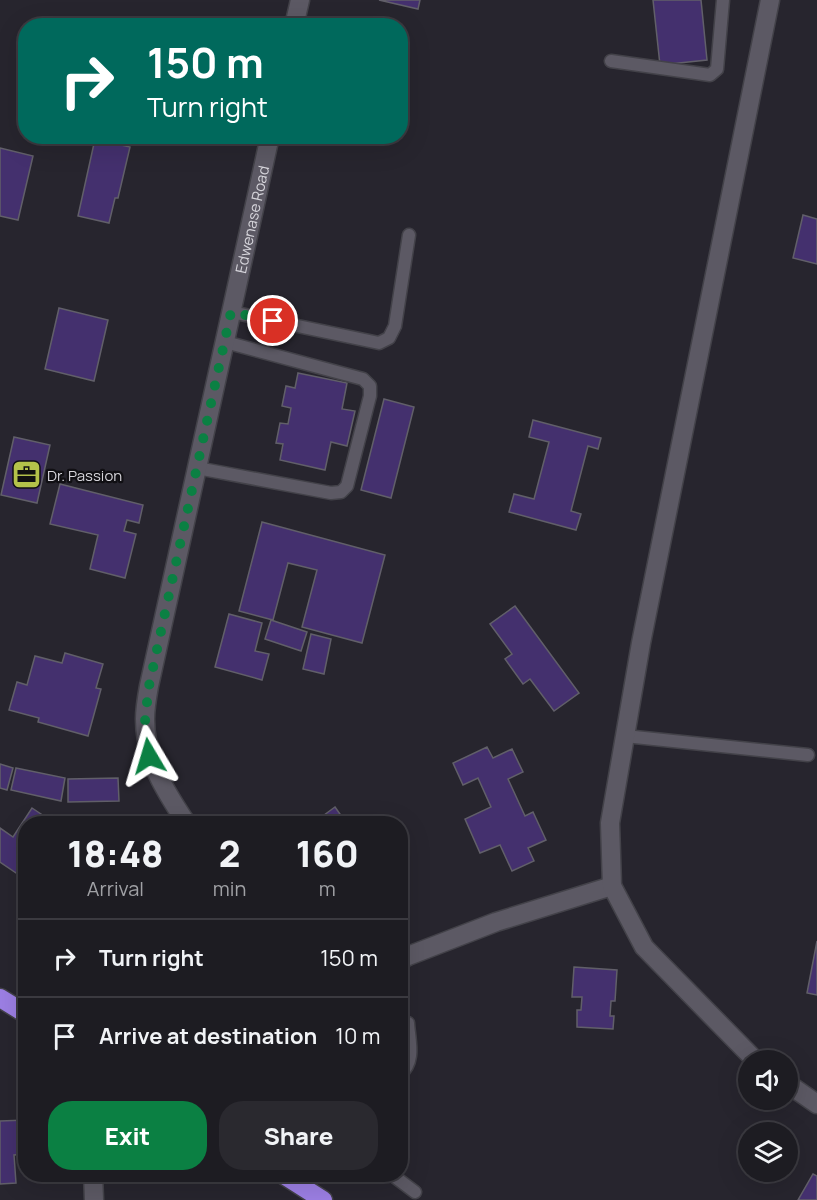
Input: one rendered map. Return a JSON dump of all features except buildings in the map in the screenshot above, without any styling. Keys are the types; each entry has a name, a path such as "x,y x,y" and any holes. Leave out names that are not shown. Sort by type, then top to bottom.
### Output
{"highway":[{"path":"0,998 18,1009"},
{"path":"295,1182 323,1200"}],"street":[{"path":"296,18 300,0"},
{"path":"745,1050 644,947 612,886 610,823 644,632 770,0"},
{"name":"Edwenase Road","path":"182,816 165,791 149,756 145,719 149,686 268,144"},
{"path":"408,956 496,922 612,886"},
{"path":"798,1091 817,1104"},
{"path":"93,1182 94,1200"}],"lane":[{"path":"610,61 710,75 717,69 723,0"},
{"path":"231,312 379,343 389,338 395,326 409,236"},
{"path":"197,468 331,493 341,492 347,486 370,396 370,386 363,379 225,342"},
{"path":"625,736 808,755"},
{"path":"408,1023 411,1054 408,1065"},
{"path":"402,1182 415,1192"}],"place":[{"name":"Dr. Passion","path":"26,475"}],"route":[{"path":"149,756 145,719 149,686 231,312 273,321"}]}
